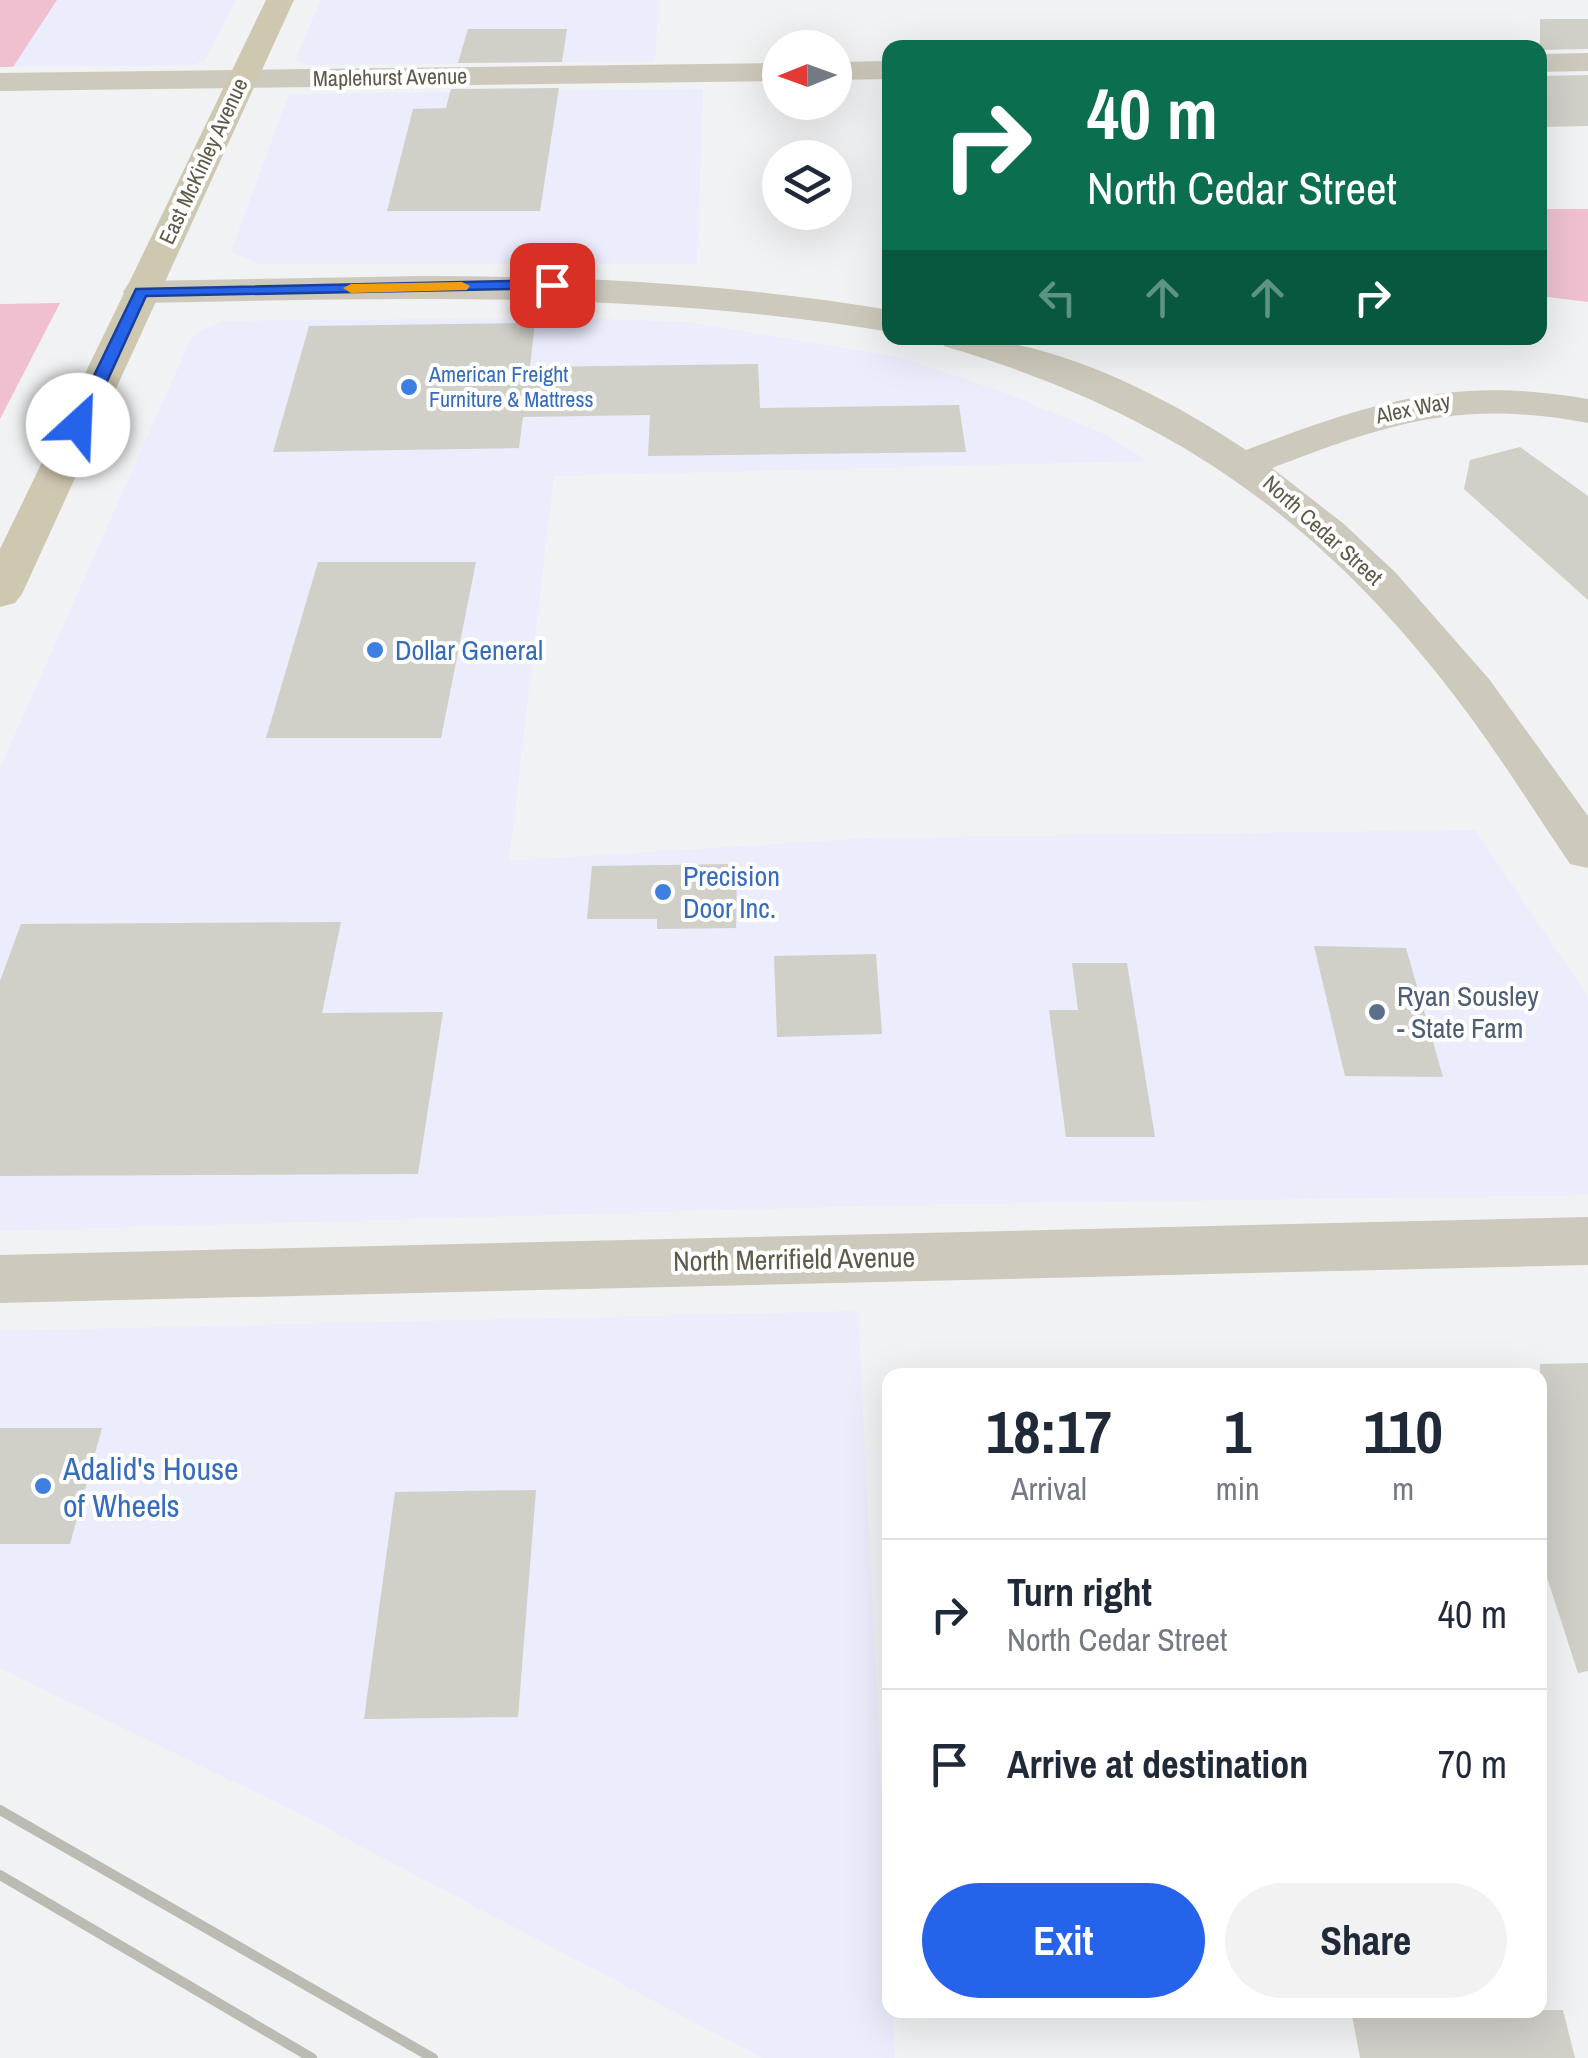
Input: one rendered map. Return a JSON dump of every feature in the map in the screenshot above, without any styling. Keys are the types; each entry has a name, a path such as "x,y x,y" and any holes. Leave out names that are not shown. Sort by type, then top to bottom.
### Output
{"main road":[{"name":"East McKinley Avenue","path":"0,594 280,0"}],"street":[{"path":"1547,62 1588,62"},
{"path":"852,71 882,70"},
{"name":"Maplehurst Avenue","path":"0,82 762,72"},
{"path":"141,292 617,286 714,292 882,320"},
{"name":"North Cedar Street","path":"979,345 1053,368 1138,404 1246,464 1328,530 1421,625 1588,852"},
{"name":"Alex Way","path":"1246,464 1424,402 1507,398 1588,411"},
{"name":"North Merrifield Avenue","path":"0,1279 1588,1241"}],"shaded area":[{"path":"0,0 57,0 13,67 0,67"},
{"path":"57,0 236,0 204,61 191,65 13,67"},
{"path":"321,0 659,0 655,61 308,65 295,60"},
{"path":"703,89 697,264 260,264 231,252 289,94"},
{"path":"1547,209 1588,209 1588,302 1547,297"},
{"path":"60,303 0,419 0,304"},
{"path":"570,318 686,322 899,357 1005,393 1104,434 1147,461 554,476 509,861 871,838 1475,830 1588,997 1588,1195 896,1205 0,1231 0,768 190,341 199,331 223,321"},
{"path":"858,1311 882,1796 882,2018 893,2018 895,2058 762,2058 302,1815 0,1668 0,1331"}],"building":[{"path":"1540,19 1588,19 1588,49 1547,50 1547,40 1540,40"},
{"path":"468,29 567,29 562,62 458,63"},
{"path":"1588,75 1588,126 1547,127 1547,76"},
{"path":"559,88 540,211 387,211 413,109 446,108 451,89"},
{"path":"535,323 530,367 758,364 760,408 959,405 966,452 648,456 650,415 523,417 519,448 273,452 309,326"},
{"path":"1520,447 1588,496 1588,600 1464,489 1470,460"},
{"name":"Dollar General","path":"318,562 476,562 441,738 266,738"},
{"name":"Precision Door Inc.","path":"737,864 736,928 657,929 657,919 587,919 592,866"},
{"path":"341,922 322,1013 443,1012 418,1174 0,1176 0,981 21,924"},
{"name":"Ryan Sousley - State Farm","path":"1314,946 1406,948 1443,1077 1345,1076"},
{"path":"876,954 882,1034 777,1037 774,956"},
{"path":"1072,963 1127,963 1155,1137 1066,1137 1049,1010 1078,1010"},
{"path":"1588,1363 1588,1671 1578,1673 1547,1578 1547,1368 1540,1368 1540,1364"},
{"name":"Adalid's House of Wheels","path":"0,1428 102,1428 70,1544 0,1544"},
{"path":"536,1490 518,1717 364,1719 395,1492"},
{"path":"1547,2010 1563,2010 1575,2058 1360,2058 1352,2018 1547,2018"}],"railway":[{"path":"0,1810 433,2058"},
{"path":"0,1875 312,2058"}],"slow traffic":[{"path":"351,288 462,286"}],"place":[{"name":"American Freight Furniture & Mattress","path":"409,387"},
{"name":"Dollar General","path":"375,650"},
{"name":"Precision Door Inc.","path":"663,892"},
{"name":"Ryan Sousley - State Farm","path":"1377,1012"},
{"name":"Adalid's House of Wheels","path":"43,1486"}],"route":[{"path":"78,425 141,292 552,285"}]}
